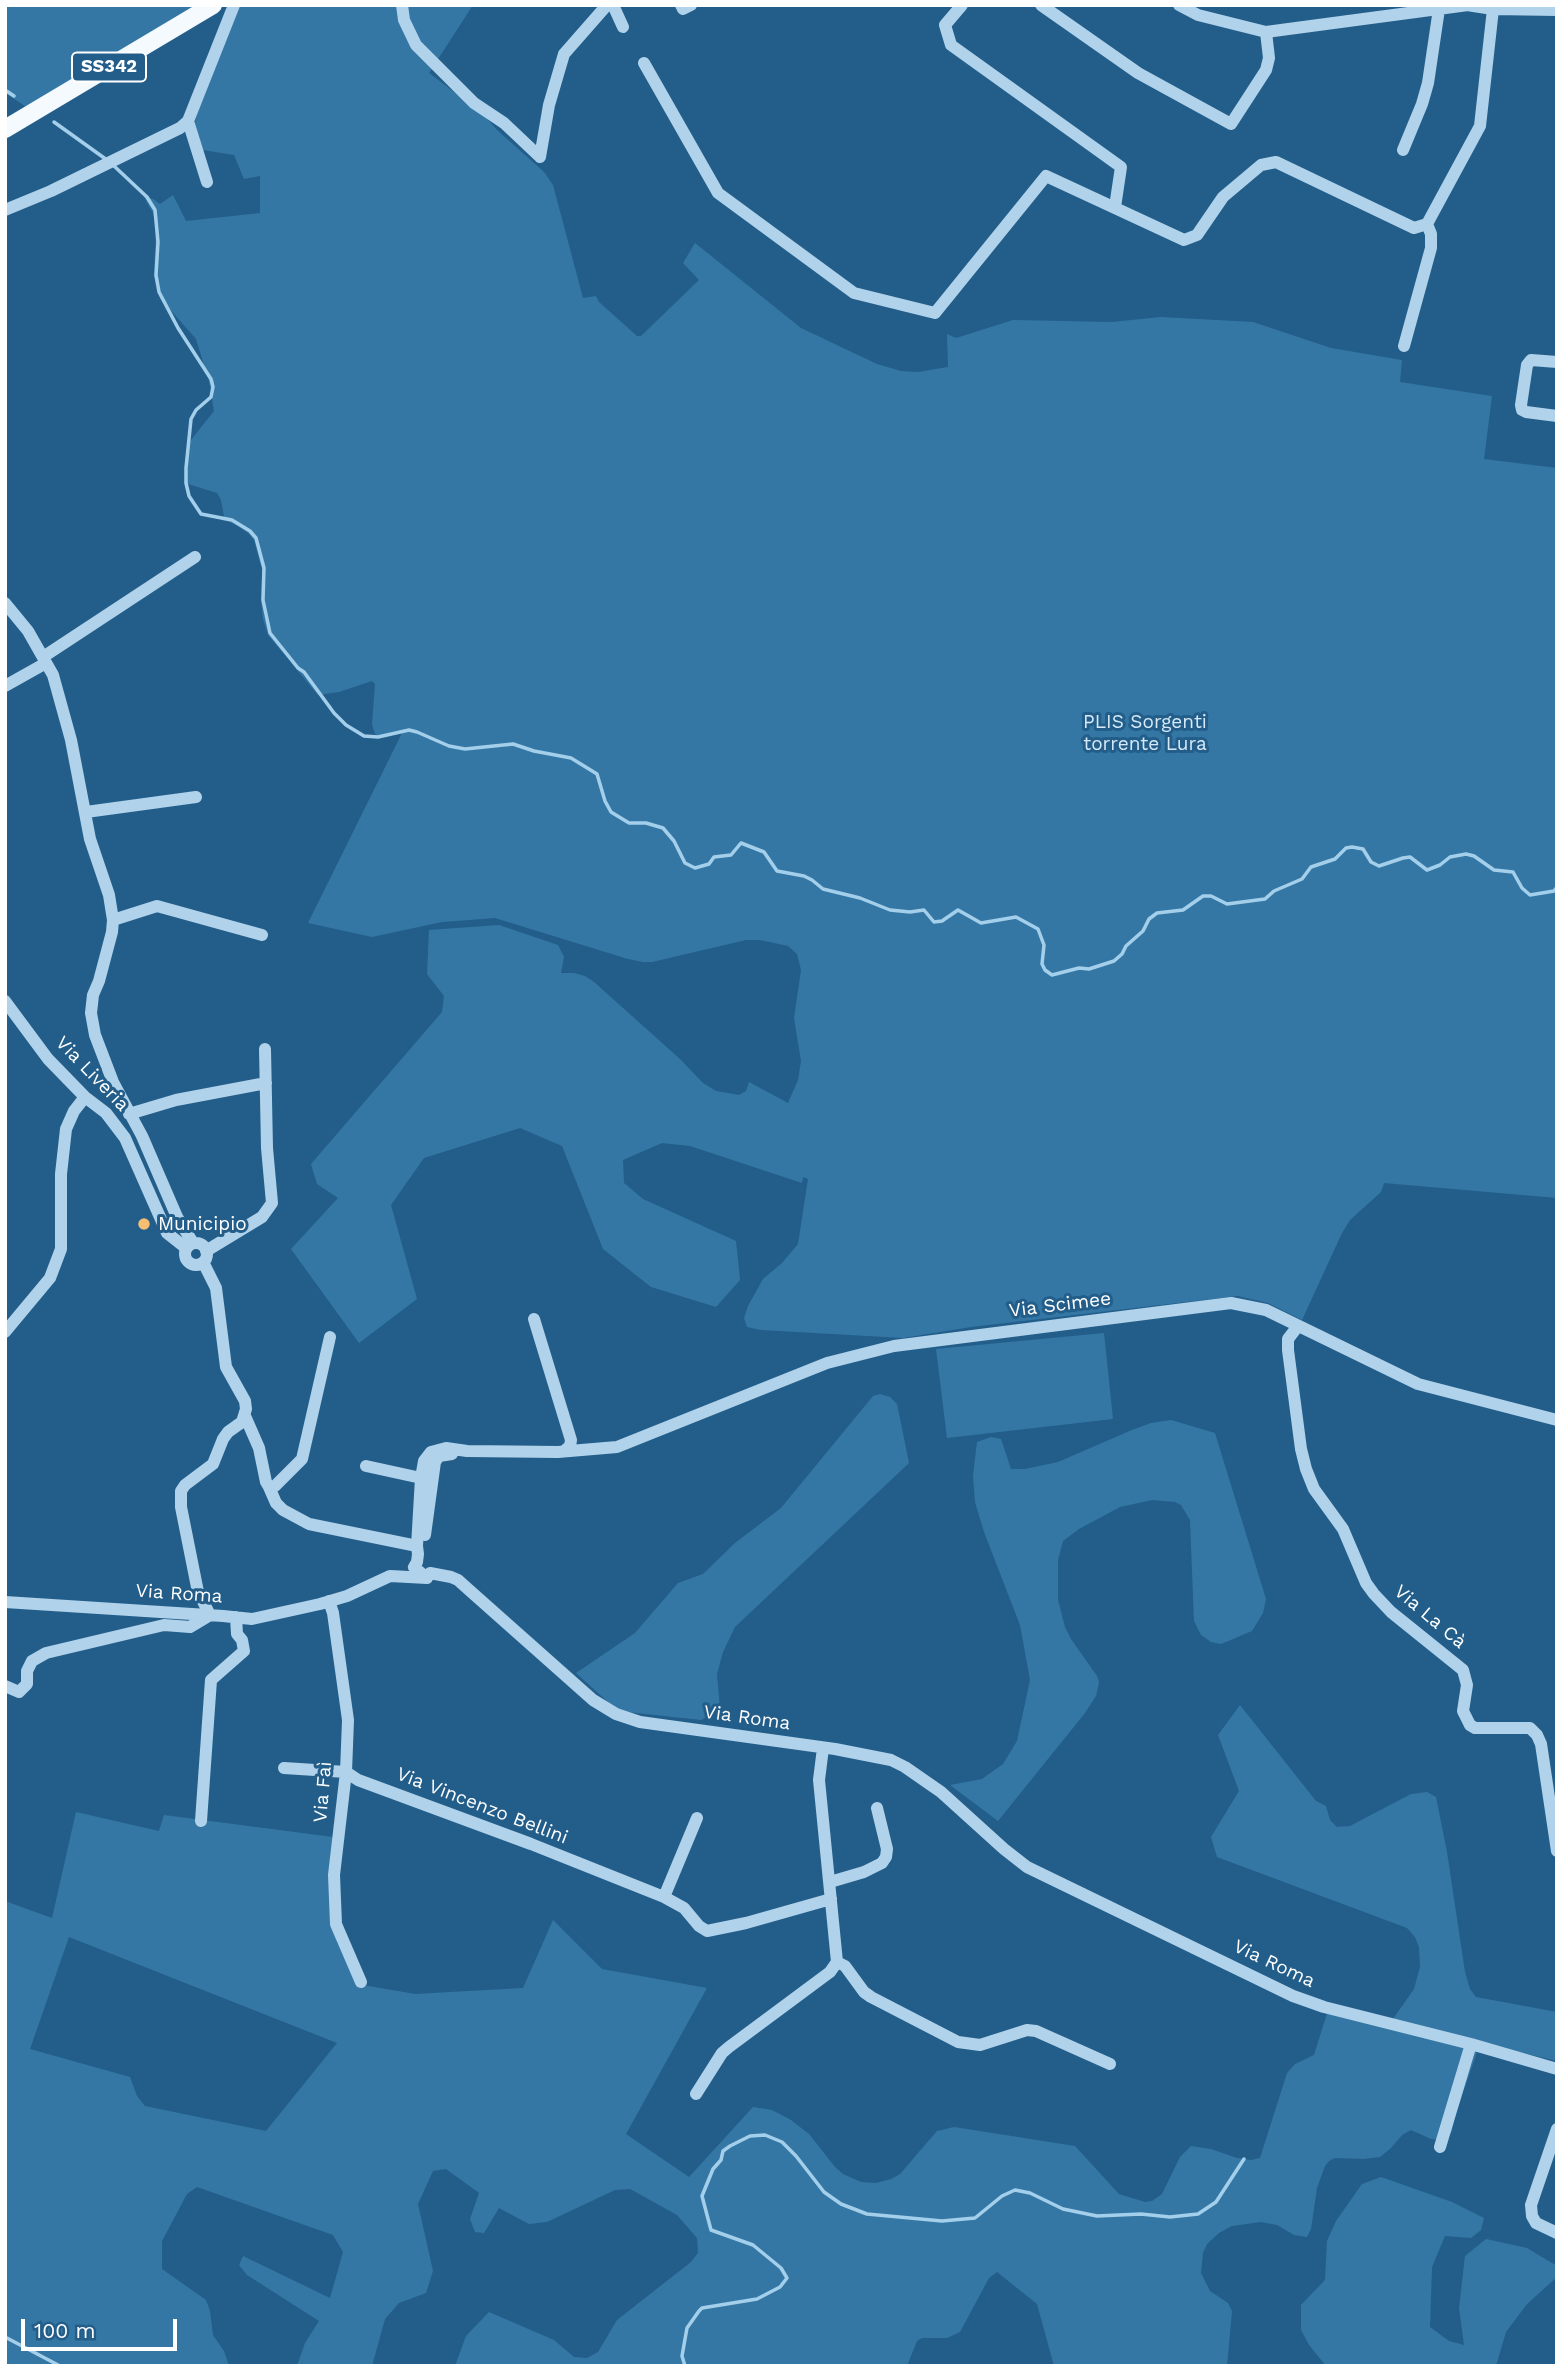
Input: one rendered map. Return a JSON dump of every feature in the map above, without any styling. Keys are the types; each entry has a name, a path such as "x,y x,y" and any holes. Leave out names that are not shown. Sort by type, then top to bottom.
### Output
{"main road":[{"name":"SS342","path":"5,129 213,5"}],"street":[{"path":"5,210 108,164 180,128 188,121 234,5"},
{"path":"402,5 404,20 416,45 474,103 504,123 540,157 549,105 564,54 607,5"},
{"path":"612,5 623,27"},
{"path":"681,5 683,9 691,5"},
{"path":"962,5 945,26 951,45 1121,167 1115,207"},
{"path":"1041,5 1138,73 1231,124 1266,70 1269,58 1266,32"},
{"path":"1179,5 1198,15 1266,32 1440,7 1467,5 1493,9 1557,10"},
{"path":"1520,10 1535,5"},
{"path":"1403,150 1428,83 1440,7"},
{"path":"644,63 718,193 854,293 935,313 1046,176 1184,240 1197,235 1223,197 1261,164 1276,162 1414,228 1427,224 1480,126 1493,9"},
{"path":"188,121 208,182"},
{"path":"1404,346 1431,248 1431,234 1427,224"},
{"path":"1557,362 1531,360 1527,365 1521,405 1522,410 1527,412 1557,416"},
{"path":"5,686 195,557"},
{"path":"5,603 28,631 53,675 64,714 90,839 109,895 113,920 108,950 93,995 91,1013 95,1035 113,1082 142,1136 190,1246"},
{"path":"86,812 195,797"},
{"path":"113,920 157,906 261,935"},
{"name":"Via Liveria","path":"5,1001 48,1059 85,1097 106,1113 125,1138 167,1233 190,1246"},
{"path":"190,1246 184,1255 190,1264 197,1265 262,1217 272,1203 265,1049"},
{"path":"129,1114 176,1100 266,1083"},
{"path":"5,1332 50,1278 61,1249 61,1174 66,1129 74,1111 85,1097"},
{"path":"190,1246 203,1246 216,1288 226,1367 245,1401 246,1416 258,1448 266,1482 276,1503 283,1510 309,1524 417,1546"},
{"name":"Via Scimee","path":"433,1457 467,1451 564,1451 617,1447 827,1363 894,1346 1231,1303 1266,1310 1418,1384 1557,1420"},
{"path":"534,1319 571,1440 570,1446 564,1451"},
{"name":"Via La Cà","path":"1298,1326 1287,1339 1288,1350 1301,1449 1314,1489 1343,1529 1366,1583 1374,1594 1391,1612 1467,1677 1463,1711 1470,1725 1475,1728 1530,1728 1537,1735 1541,1744 1557,1851"},
{"path":"269,1487 275,1486 302,1460 330,1337"},
{"path":"5,1686 19,1692 27,1684 27,1671 33,1661 46,1653 164,1625 190,1627 210,1615 198,1592 181,1507 181,1491 213,1464 223,1439 228,1432 238,1427 246,1416"},
{"path":"427,1578 414,1567 417,1562 421,1478 424,1461 433,1457"},
{"path":"427,1578 419,1556 423,1546 433,1457"},
{"path":"366,1466 421,1478"},
{"name":"Via Roma","path":"5,1602 252,1619 347,1596 390,1576 427,1578 430,1573 458,1580 593,1699 616,1714 640,1722 877,1756 905,1767 941,1792 1027,1867 1293,1996 1324,2007 1557,2069"},
{"name":"Via Faì","path":"329,1601 348,1720 346,1772 334,1875 336,1924 360,1982"},
{"path":"201,1821 211,1680 244,1651 242,1640 237,1634 236,1618"},
{"path":"696,2094 722,2053 830,1972 837,1962 820,1780 822,1748"},
{"name":"Via Vincenzo Bellini","path":"284,1768 346,1772 358,1780 531,1844 669,1900 684,1908 699,1926 707,1931 831,1899"},
{"path":"830,1882 874,1868 886,1857 887,1849 877,1808"},
{"path":"669,1900 697,1818"},
{"path":"837,1962 845,1966 871,1997 958,2042 980,2045 1027,2030 1036,2031 1110,2064"},
{"path":"1440,2147 1471,2044"},
{"path":"1557,2129 1531,2205 1536,2223 1557,2233"}],"green space":[{"path":"5,5 205,5 31,110 5,93"},
{"name":"PLIS Sorgenti torrente Lura","path":"240,5 473,5 429,73 482,113 544,172 553,185 583,298 596,296 599,302 637,336 641,336 699,280 683,263 695,243 801,328 877,364 901,371 918,372 948,367 947,334 956,338 1013,320 1112,322 1161,317 1253,322 1331,348 1402,360 1400,382 1492,396 1484,459 1557,468 1557,1198 1384,1183 1381,1192 1350,1220 1342,1233 1302,1320 1268,1303 1238,1296 971,1327 903,1338 761,1330 747,1327 744,1318 763,1279 782,1263 798,1244 808,1179 803,1177 802,1183 690,1146 662,1143 623,1160 624,1183 643,1199 736,1241 740,1280 716,1307 651,1287 603,1249 562,1146 520,1128 424,1158 391,1205 417,1299 359,1343 291,1249 338,1198 317,1184 311,1164 442,1012 444,996 427,974 429,930 499,925 558,945 564,957 561,973 585,976 594,982 703,1083 716,1091 739,1095 746,1091 749,1082 788,1103 798,1080 801,1061 794,1018 801,970 797,954 788,946 760,940 746,940 643,962 495,918 442,922 372,937 308,923 402,733 381,738 375,734 372,724 375,684 372,681 339,692 318,695 268,635 261,602 262,570 254,540 239,527 221,520 224,516 217,493 185,483 187,445 214,411 209,381 196,339 160,298 154,277 156,226 153,213 144,197 160,204 173,195 186,221 260,213 260,176 244,179 234,155 203,150 195,124 198,100"},
{"path":"1104,1333 1113,1419 947,1438 936,1349"},
{"path":"880,1394 890,1397 897,1404 909,1463 735,1627 723,1652 717,1674 720,1709 701,1720 618,1711 576,1673 635,1633 678,1583 703,1574 735,1543 781,1508 873,1396"},
{"path":"1171,1420 1215,1433 1266,1599 1263,1613 1252,1631 1221,1644 1211,1642 1201,1635 1194,1621 1190,1520 1181,1505 1175,1502 1152,1500 1120,1507 1079,1529 1063,1541 1058,1560 1058,1600 1071,1639 1097,1676 1099,1682 1096,1696 998,1821 950,1785 982,1779 1003,1764 1017,1741 1030,1680 1020,1625 975,1502 973,1476 977,1442 991,1437 1001,1439 1011,1469 1025,1469 1058,1462 1132,1430"},
{"path":"1240,1705 1316,1801 1326,1806 1330,1820 1337,1827 1350,1826 1411,1794 1427,1792 1436,1797 1470,1989 1476,1997 1557,2012 1557,2061 1480,2043 1452,2131 1446,2141 1431,2139 1411,2130 1402,2135 1380,2157 1335,2158 1329,2161 1317,2188 1311,2229 1307,2237 1294,2235 1277,2225 1261,2222 1232,2226 1207,2244 1201,2273 1210,2291 1228,2303 1232,2311 1227,2366 1054,2366 1037,2304 997,2272 989,2278 960,2332 947,2338 922,2338 917,2341 907,2366 455,2366 466,2336 489,2312 554,2340 574,2357 587,2358 598,2352 617,2320 691,2262 698,2253 697,2238 677,2215 630,2189 615,2190 547,2222 529,2224 499,2208 484,2233 475,2232 470,2219 479,2193 446,2169 433,2171 418,2204 433,2271 426,2293 399,2303 385,2319 372,2366 297,2366 305,2343 319,2321 247,2275 239,2265 243,2256 330,2298 343,2252 333,2235 197,2187 187,2194 162,2241 162,2269 206,2300 213,2335 224,2351 229,2366 5,2366 5,1901 52,1918 76,1812 159,1831 164,1815 333,1837 331,1926 363,1985 415,1994 523,1988 553,1920 602,1969 707,1988 626,2134 689,2177 753,2107 772,2110 791,2120 809,2134 835,2167 861,2182 876,2183 900,2174 937,2131 954,2127 1075,2146 1119,2194 1145,2202 1162,2194 1180,2157 1191,2146 1211,2149 1237,2158 1260,2158 1287,2073 1295,2064 1314,2055 1329,2007 1393,2019 1414,1989 1420,1967 1419,1947 1407,1928 1217,1857 1211,1837 1239,1791 1218,1735","holes":["69,1937 337,2043 266,2131 145,2106 137,2096 130,2077 30,2049"]},
{"path":"1381,2177 1452,2202 1484,2218 1481,2230 1471,2238 1445,2236 1432,2267 1430,2327 1449,2341 1464,2345 1459,2308 1465,2256 1486,2239 1527,2248 1557,2266 1557,2277 1527,2304 1506,2332 1496,2366 1326,2366 1309,2345 1301,2330 1301,2305 1325,2280 1327,2241 1336,2221 1362,2184"}],"waterway":[{"path":"5,90 14,96"},
{"path":"54,122 107,160"},
{"path":"113,165 147,197 155,210 158,242 156,275 159,292 178,328 211,379 213,387 211,397 196,410 191,419 186,468 189,496 201,514 232,520 256,538 264,568 263,600 270,633 304,672 334,713 346,725 364,736 378,737 409,730 449,746 465,749 513,744 571,758 597,774 611,812 629,823 646,823 663,828 674,841 685,863 695,868 709,864 714,857 731,855 741,843 764,852 777,871 804,876 823,889 860,898 890,910 924,910 934,922 942,921 958,910 981,923 1016,917 1038,929 1044,945 1042,964 1052,975 1079,968 1089,969 1114,961 1157,913 1183,910 1203,896 1211,896 1227,904 1265,899 1274,891 1302,879 1311,867 1335,859 1346,848 1363,849 1371,862 1379,866 1410,857 1427,870 1450,857 1466,854 1474,856 1494,870 1513,872 1522,888 1530,895 1554,891 1557,887"},
{"path":"685,2366 682,2356 687,2328 702,2308 757,2299 780,2287 787,2278 781,2268 753,2245 711,2230 702,2196 723,2151 750,2136 765,2135 782,2142 824,2192 841,2204 867,2214 942,2221 975,2218 1002,2196 1015,2190 1030,2193 1063,2209 1097,2216 1141,2214 1170,2217 1198,2214 1216,2202 1244,2159"},
{"path":"5,2337 60,2366"}],"place":[{"name":"Municipio","path":"144,1224"}]}
